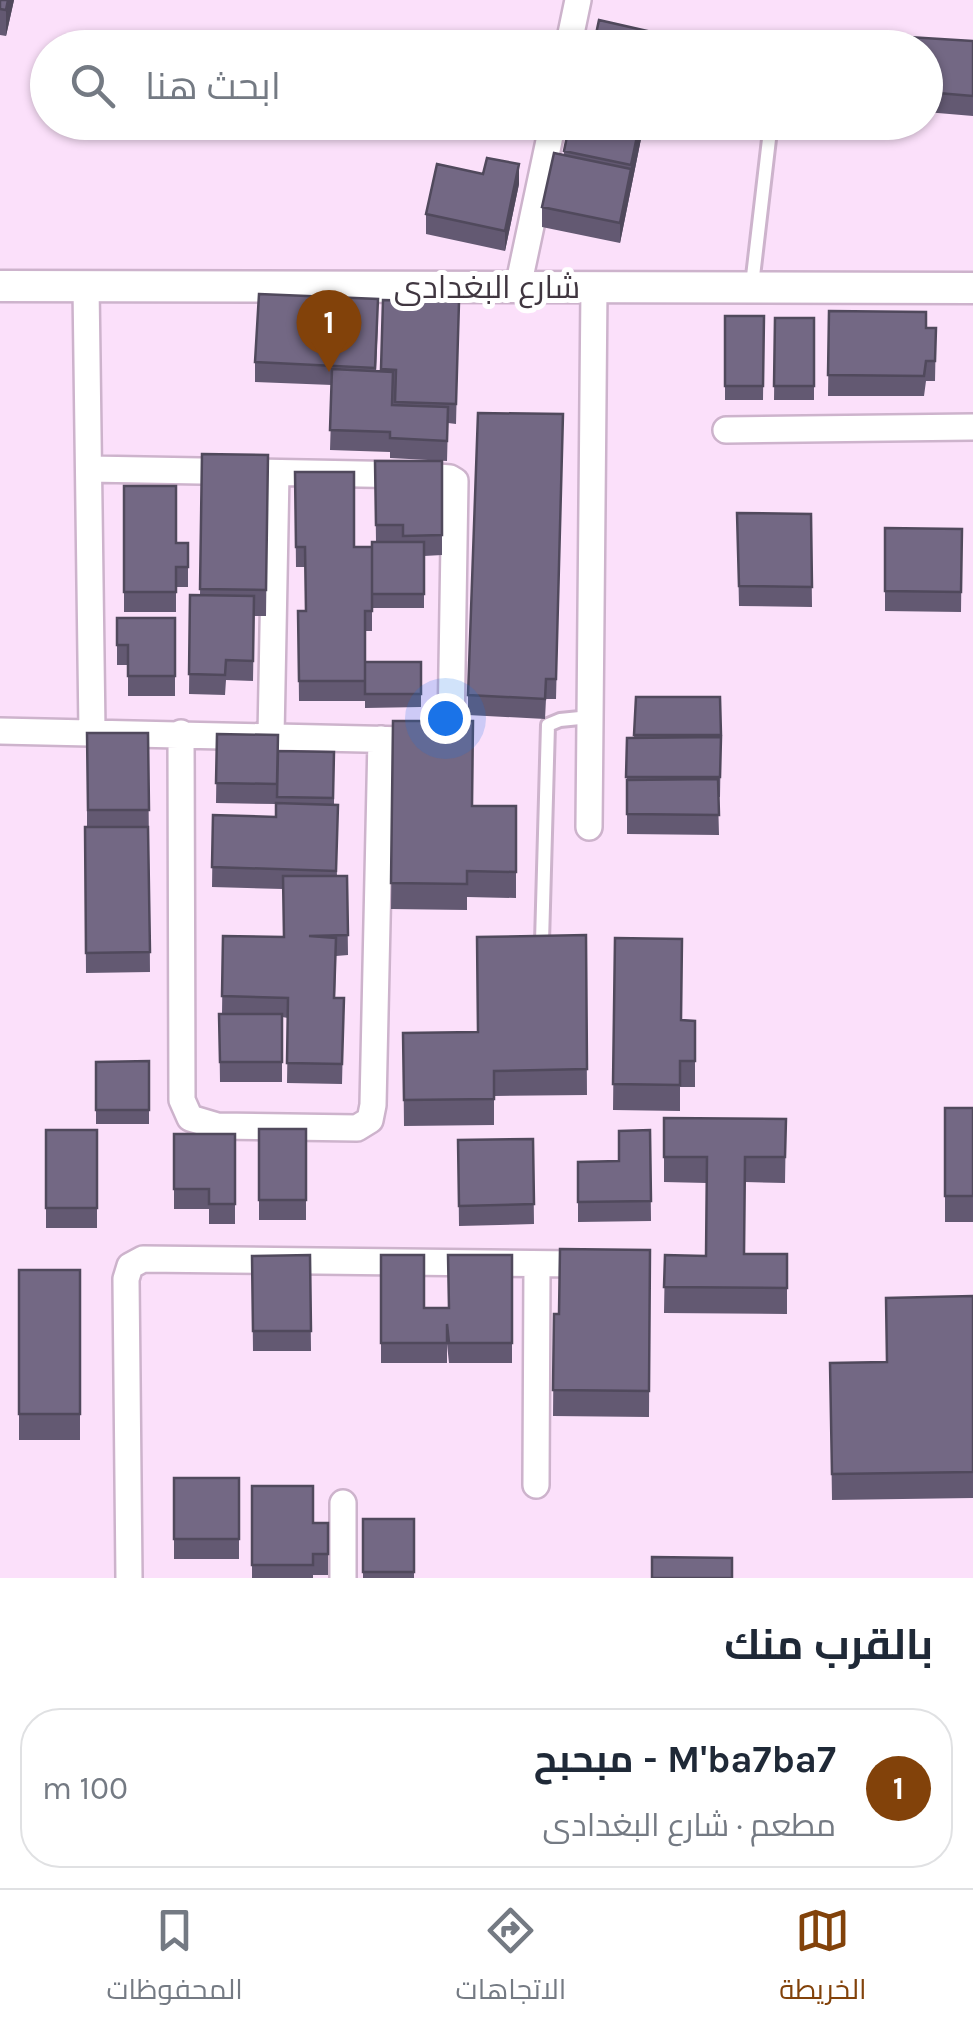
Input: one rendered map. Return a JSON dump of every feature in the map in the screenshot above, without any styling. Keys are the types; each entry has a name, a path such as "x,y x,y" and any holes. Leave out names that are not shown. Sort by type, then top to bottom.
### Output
{"street":[{"path":"572,30 578,0"},
{"path":"518,287 549,140"},
{"name":"شارع البغدادى","path":"0,286 973,288"},
{"path":"86,286 92,731"},
{"path":"589,827 594,288"},
{"path":"726,430 973,427"},
{"path":"0,731 381,739 440,738 452,730 455,481 414,475 88,470"},
{"path":"271,736 276,473"},
{"path":"181,734 182,1100 190,1118 217,1126 357,1128 370,1120 374,1105 381,739"},
{"path":"129,1578 126,1278 130,1266 143,1259 578,1264"},
{"path":"536,1485 537,1264"},
{"path":"343,1503 343,1578"}],"lane":[{"path":"752,288 769,140"},
{"path":"542,942 548,726 560,720 590,718"}],"building":[{"path":"0,0 8,0 6,10 0,9"},
{"path":"599,20 643,30 597,30"},
{"path":"943,39 973,41 973,96 943,93"},
{"path":"566,140 636,140 631,165 564,151"},
{"path":"554,153 631,169 620,223 542,207"},
{"path":"487,158 519,164 505,231 426,214 437,164 483,174"},
{"path":"259,294 378,299 375,368 255,362"},
{"path":"383,300 459,302 456,404 395,402 396,370 381,369"},
{"path":"829,311 926,312 926,328 936,328 935,361 926,361 924,376 828,375"},
{"path":"725,316 764,316 763,386 725,386"},
{"path":"775,318 814,318 814,386 774,386"},
{"path":"332,369 393,372 392,405 448,407 447,441 390,438 390,432 330,430"},
{"path":"478,413 563,414 556,679 546,679 545,699 468,695"},
{"path":"202,454 268,455 266,590 200,589"},
{"path":"375,461 442,461 442,535 403,536 403,525 376,525"},
{"path":"295,472 354,472 354,547 372,547 372,611 365,611 365,681 299,681 298,611 306,611 305,547 296,547"},
{"path":"124,486 176,486 176,543 188,543 188,567 176,567 176,592 124,592"},
{"path":"737,513 811,514 812,587 739,586"},
{"path":"885,528 962,529 961,592 885,591"},
{"path":"372,542 424,542 424,594 372,594"},
{"path":"190,595 254,596 253,661 226,660 225,675 189,674"},
{"path":"117,618 175,618 175,676 128,676 128,645 117,645"},
{"path":"365,662 421,662 421,694 365,694"},
{"path":"636,697 720,697 721,735 634,735"},
{"path":"393,721 473,721 472,806 516,806 516,872 467,871 467,884 391,883"},
{"path":"87,733 148,733 149,810 88,810"},
{"path":"217,734 278,735 277,784 216,783"},
{"path":"721,737 720,777 626,777 627,738"},
{"path":"278,751 334,752 333,798 277,797"},
{"path":"718,779 719,815 627,814 627,780"},
{"path":"276,803 338,805 336,871 212,867 213,815 276,817"},
{"path":"85,827 148,827 150,952 86,953"},
{"path":"283,876 347,876 348,935 309,936 336,938 334,998 344,998 342,1064 287,1063 288,998 222,996 223,936 284,937"},
{"path":"586,935 587,1069 494,1071 494,1099 404,1100 403,1033 478,1032 477,937"},
{"path":"615,938 682,939 681,1020 695,1021 695,1061 680,1061 680,1085 613,1084"},
{"path":"219,1014 282,1014 282,1062 220,1062"},
{"path":"149,1061 149,1110 96,1110 96,1062"},
{"path":"945,1108 973,1108 973,1196 945,1196"},
{"path":"664,1118 786,1119 785,1157 745,1157 744,1254 787,1254 787,1288 664,1287 665,1255 706,1256 707,1157 664,1157"},
{"path":"259,1129 306,1129 306,1200 259,1200"},
{"path":"46,1130 97,1130 97,1208 46,1208"},
{"path":"650,1130 651,1201 578,1202 578,1162 619,1161 619,1131"},
{"path":"174,1134 235,1134 235,1204 209,1204 209,1189 174,1189"},
{"path":"533,1139 534,1204 459,1206 458,1140"},
{"path":"560,1249 650,1250 649,1391 553,1390"},
{"path":"310,1255 311,1331 253,1331 252,1256"},
{"path":"381,1255 424,1255 424,1308 449,1308 448,1255 512,1255 512,1343 449,1343 447,1324 447,1343 381,1343"},
{"path":"19,1270 80,1270 80,1414 19,1414"},
{"path":"973,1296 973,1472 832,1474 830,1363 887,1362 886,1298"},
{"path":"174,1478 239,1478 239,1539 174,1539"},
{"path":"252,1486 313,1486 313,1523 328,1523 328,1554 313,1554 313,1565 252,1565"},
{"path":"363,1519 414,1519 414,1572 363,1572"},
{"path":"652,1557 732,1558 732,1578 652,1578"}],"place":[{"name":"M'ba7ba7 - مبحبح","path":"329,372"}]}
